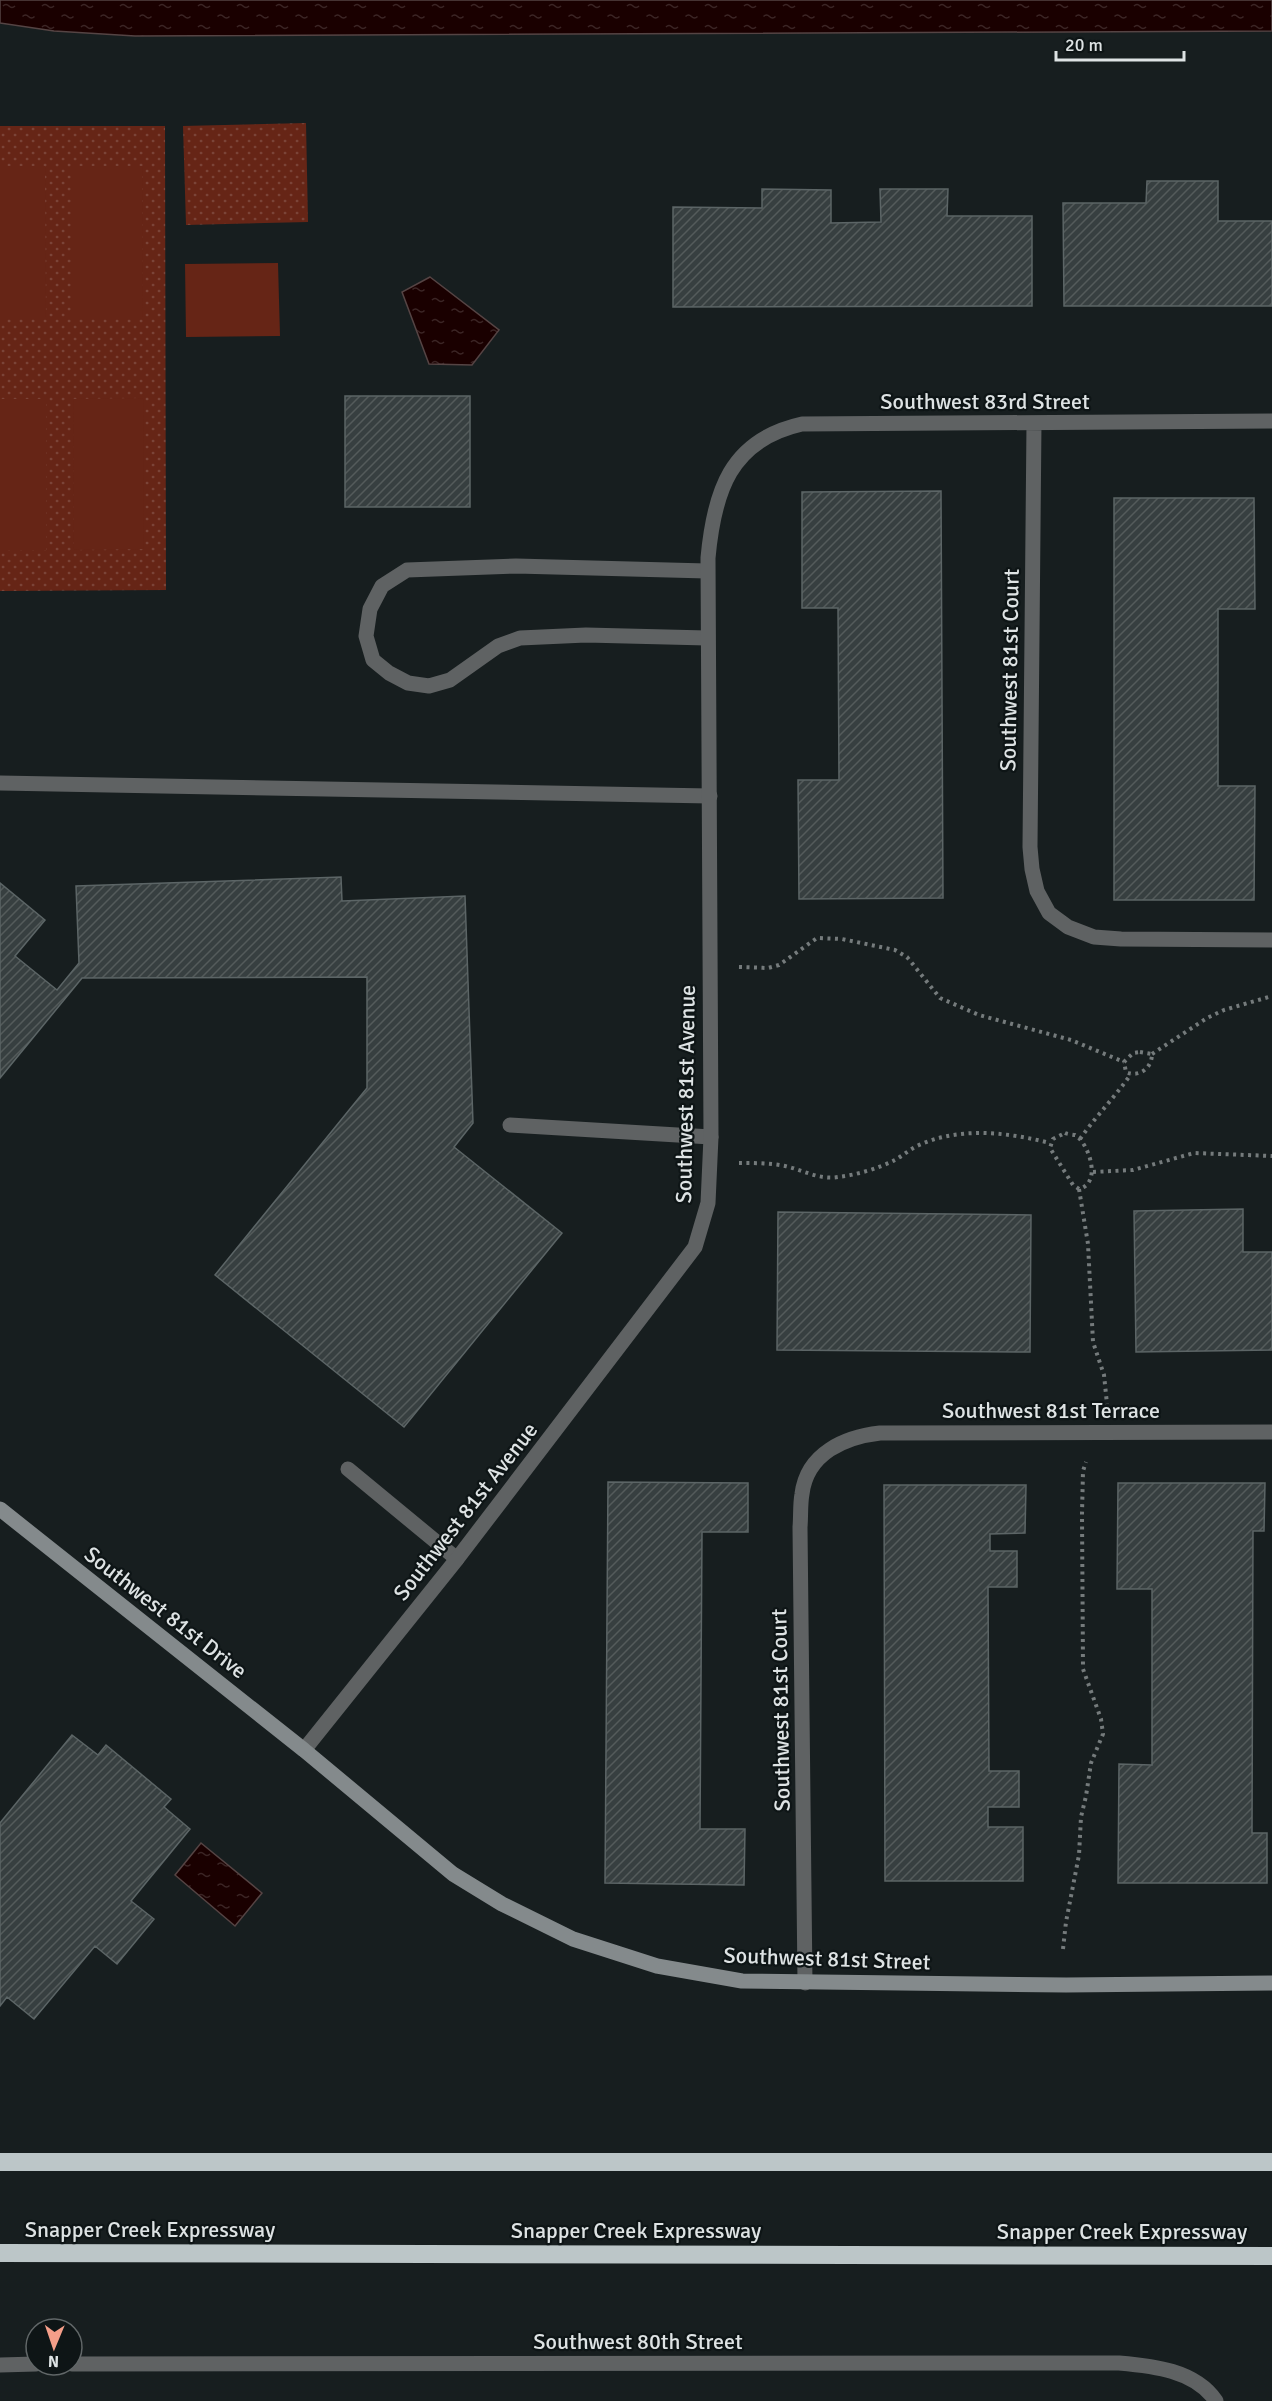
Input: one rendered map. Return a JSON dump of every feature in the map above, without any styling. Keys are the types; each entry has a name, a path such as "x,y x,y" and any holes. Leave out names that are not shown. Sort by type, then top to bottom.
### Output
{"highway":[{"path":"0,2162 1272,2162"},
{"name":"Snapper Creek Expressway","path":"0,2253 1272,2256"}],"street":[{"name":"Southwest 83rd Street","path":"724,486 733,466 746,450 780,429 802,424 1272,421"},
{"name":"Southwest 81st Court","path":"1034,423 1030,847 1037,891 1049,913 1068,927 1094,937 1272,940"},
{"name":"Southwest 81st Avenue","path":"304,1750 457,1559 695,1247 708,1203 711,1137 707,570 712,519 724,486"},
{"path":"707,570 516,566 407,570 382,586 370,609 366,636 373,660 388,673 408,683 429,686 450,680 498,646 520,638 586,635 707,638"},
{"path":"0,783 710,796"},
{"path":"510,1125 711,1137"},
{"name":"Southwest 81st Terrace","path":"832,1446 852,1438 880,1433 1272,1432"},
{"name":"Southwest 81st Court","path":"805,1983 802,1492 812,1468 832,1446"},
{"path":"348,1469 457,1559"},
{"name":"Southwest 81st Drive","path":"0,1509 304,1750"},
{"name":"Southwest 81st Street","path":"304,1750 453,1874 502,1905 548,1929 597,1948 677,1970 742,1981 805,1983 1054,1985 1272,1983"},
{"name":"Southwest 80th Street","path":"84,2364 1119,2363 1166,2369 1200,2385 1211,2393 1216,2401"},
{"path":"0,2364 24,2364"}],"path":[{"path":"732,967 768,968 778,964 817,938 835,938 895,950 907,957 940,998 979,1015 1071,1040 1124,1062"},
{"path":"1124,1062 1133,1053 1152,1054 1191,1027 1224,1010 1272,996"},
{"path":"1080,1139 1131,1074 1144,1071 1152,1059 1152,1054"},
{"path":"1124,1062 1126,1072 1131,1074"},
{"path":"728,1162 778,1165 821,1177 838,1178 887,1163 915,1147 944,1137 994,1133 1050,1143"},
{"path":"1079,1189 1089,1184 1093,1172 1080,1139 1075,1135 1065,1133 1053,1138 1050,1148 1073,1185 1079,1189 1088,1244 1093,1342 1104,1374 1107,1409"},
{"path":"1093,1172 1133,1170 1194,1153 1272,1156"},
{"path":"1063,1950 1079,1855 1081,1817 1091,1764 1103,1734 1101,1719 1083,1669 1083,1471 1088,1455"}],"shaded area":[{"path":"306,123 308,222 186,225 183,126"},
{"path":"0,126 165,126 166,590 0,591"},
{"path":"0,166 45,166 46,317 0,317"},
{"path":"73,166 142,166 143,317 73,317"},
{"path":"278,263 280,336 186,337 185,264"},
{"path":"143,398 144,549 74,550 73,399"},
{"path":"0,399 46,399 46,550 0,550"}],"water":[{"path":"0,0 1272,0 1272,31 135,36 54,31 0,23"},
{"path":"430,277 499,330 472,365 429,364 402,292"},
{"path":"201,1843 262,1893 235,1926 175,1875"}],"building":[{"path":"1147,181 1218,181 1218,221 1272,221 1272,306 1064,306 1063,203 1146,203"},
{"path":"762,189 831,190 831,223 881,222 880,189 948,189 947,216 1032,216 1032,306 673,307 673,207 762,208"},
{"path":"345,396 470,396 470,507 345,507"},
{"path":"941,491 943,898 799,899 798,780 839,780 838,608 802,608 802,492"},
{"path":"1114,498 1254,498 1255,609 1218,609 1218,786 1255,786 1254,900 1114,900"},
{"path":"341,877 342,901 465,896 473,1123 454,1147 562,1233 404,1427 215,1275 367,1088 367,977 82,978 0,1078 0,883 45,920 15,956 57,990 79,963 76,886"},
{"path":"1243,1209 1243,1252 1272,1252 1272,1350 1136,1352 1134,1211"},
{"path":"778,1212 1031,1215 1030,1352 777,1350"},
{"path":"608,1482 748,1483 748,1532 702,1532 700,1829 745,1829 744,1885 605,1883"},
{"path":"1118,1483 1265,1483 1264,1531 1253,1531 1252,1833 1267,1833 1267,1883 1118,1883 1119,1764 1152,1765 1152,1589 1117,1589"},
{"path":"884,1485 1026,1485 1025,1533 990,1534 990,1551 1017,1551 1017,1587 988,1587 989,1771 1019,1771 1019,1807 988,1807 988,1827 1023,1827 1023,1881 885,1881"},
{"path":"72,1735 98,1755 106,1745 171,1799 164,1807 190,1829 131,1901 154,1919 117,1964 95,1946 34,2019 7,1997 0,2006 0,1823"}]}
